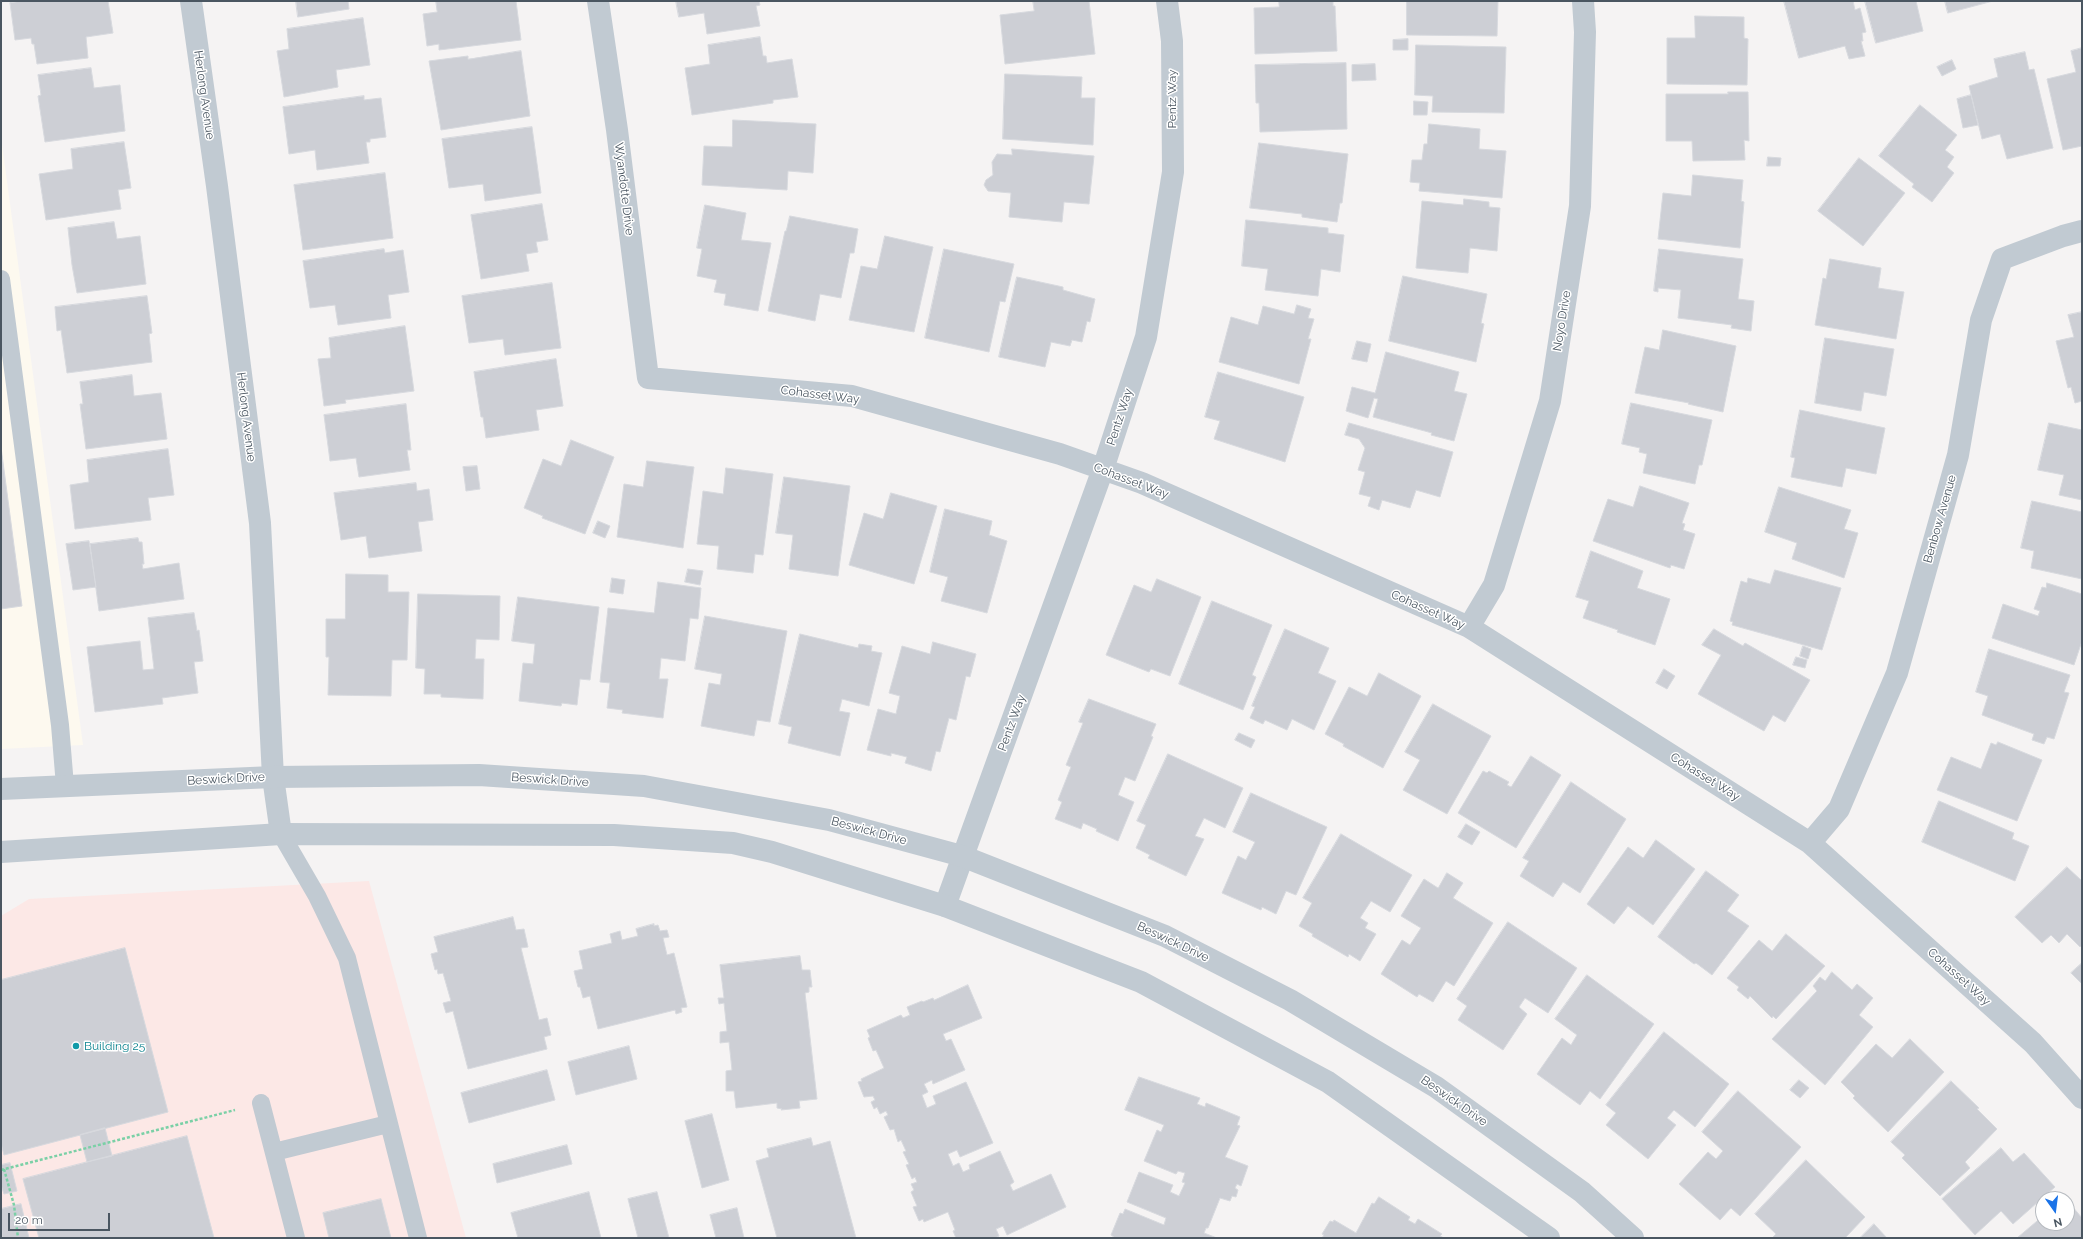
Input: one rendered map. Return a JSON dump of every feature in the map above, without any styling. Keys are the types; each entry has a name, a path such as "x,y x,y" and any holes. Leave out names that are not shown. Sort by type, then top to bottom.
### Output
{"street":[{"name":"Herlong Avenue","path":"191,1 216,178 260,523 273,777 281,834"},
{"name":"Wyandotte Drive","path":"598,1 617,130 648,378"},
{"name":"Pentz Way","path":"945,906 962,856 978,819 1103,469 1146,337 1173,172 1172,41 1167,1"},
{"name":"Noyo Drive","path":"1469,627 1494,585 1550,400 1580,206 1585,32 1583,1"},
{"name":"Benbow Avenue","path":"1810,843 1839,809 1897,672 1958,455 1981,320 2002,259 2063,236 2082,231"},
{"name":"Cohasset Way","path":"648,378 852,396 1060,454 1142,483 1469,627 1810,843 2033,1043 2082,1098"},
{"name":"Beswick Drive","path":"1,789 273,777 479,775 644,786 829,820 962,856 1165,936 1290,1000 1436,1087 1582,1192 1633,1238"},
{"path":"1,852 281,834 614,835 733,843 772,852 945,906 1141,982 1328,1082 1549,1238"}],"lane":[{"path":"1,279 60,725 65,786"},
{"path":"281,834 317,896 346,958 418,1238"},
{"path":"261,1103 296,1238"},
{"path":"274,1152 388,1124"}],"path":[{"path":"18,1238 14,1205 3,1170 261,1103"}],"shaded area":[{"path":"1,137 83,745 1,749"},
{"path":"369,881 466,1238 1,1238 1,916 29,899"}],"building":[{"path":"22,1 108,1 113,33 86,37 88,58 37,64 34,44 32,44 31,38 15,40 10,3"},
{"path":"296,1 348,1 349,9 298,17"},
{"path":"436,1 516,1 521,40 439,50 439,44 427,46 423,14 437,12"},
{"path":"676,1 759,1 760,5 756,6 760,26 707,34 704,13 679,17"},
{"path":"1033,1 1089,1 1095,54 1005,64 1000,15 1034,11"},
{"path":"1279,1 1333,1 1333,6 1335,6 1337,51 1255,54 1254,8 1279,7"},
{"path":"1407,1 1498,1 1497,36 1407,35"},
{"path":"1784,1 1853,1 1855,10 1860,8 1866,32 1862,33 1863,41 1861,41 1865,56 1849,59 1845,46 1799,58"},
{"path":"1865,1 1916,1 1923,31 1876,43"},
{"path":"1945,1 1993,1 1948,13"},
{"path":"1695,16 1744,17 1744,38 1748,39 1747,85 1667,84 1667,38 1695,38"},
{"path":"363,18 370,65 336,70 338,87 284,97 277,51 289,49 287,29"},
{"path":"760,37 763,56 766,56 767,63 792,59 798,97 773,100 773,103 692,115 685,68 710,64 708,45"},
{"path":"1408,39 1408,50 1393,50 1393,40"},
{"path":"1416,45 1506,47 1504,113 1432,112 1433,96 1415,95"},
{"path":"2082,48 2082,146 2063,150 2047,79 2076,72 2071,51"},
{"path":"521,51 530,116 441,130 429,61 468,56 468,59"},
{"path":"2025,52 2029,70 2034,69 2053,148 2007,159 2000,134 1982,139 1969,86 1998,77 1994,59"},
{"path":"1952,60 1956,69 1942,76 1937,67"},
{"path":"1346,63 1347,129 1260,132 1259,103 1256,103 1255,65"},
{"path":"1375,64 1376,80 1352,81 1352,65"},
{"path":"91,68 94,88 120,85 125,131 45,142 38,96 41,95 38,75"},
{"path":"1005,74 1082,77 1081,98 1095,98 1093,145 1003,139"},
{"path":"1728,92 1748,92 1749,141 1744,140 1745,160 1693,161 1692,141 1666,141 1666,94 1728,94"},
{"path":"1971,95 1978,125 1963,128 1957,99"},
{"path":"364,96 364,100 381,98 386,137 370,139 370,142 366,142 369,163 317,170 315,150 289,154 283,107"},
{"path":"1414,101 1428,102 1427,115 1414,115"},
{"path":"1920,105 1957,135 1945,150 1954,157 1947,167 1954,173 1932,202 1912,187 1914,184 1879,156"},
{"path":"733,120 816,124 813,173 788,171 787,190 702,185 704,146 732,147"},
{"path":"1429,124 1480,129 1479,149 1506,151 1502,198 1419,191 1420,183 1410,182 1412,160 1422,160 1424,144 1427,144"},
{"path":"532,127 541,193 485,201 483,184 449,188 442,139"},
{"path":"124,142 131,188 118,190 121,209 46,220 39,174 73,169 71,149"},
{"path":"1259,143 1348,154 1342,203 1340,203 1337,222 1302,217 1302,214 1250,208"},
{"path":"1012,149 1094,156 1089,204 1064,202 1062,222 1009,217 1011,193 988,191 984,185 986,180 993,175 992,162 997,154 1012,155"},
{"path":"1768,157 1781,158 1780,166 1767,166"},
{"path":"1859,158 1905,193 1863,246 1818,211"},
{"path":"385,173 393,238 303,250 294,185"},
{"path":"1693,175 1743,180 1741,201 1744,202 1740,248 1658,239 1663,193 1691,196"},
{"path":"1464,199 1489,202 1489,207 1500,208 1497,251 1470,248 1468,273 1416,268 1422,201 1463,205"},
{"path":"542,204 548,240 536,242 538,252 526,254 529,271 481,279 471,215"},
{"path":"705,205 746,213 741,240 771,243 758,311 724,305 726,294 714,292 717,280 697,276 702,249 697,248"},
{"path":"790,216 858,229 854,253 850,253 841,298 820,294 815,321 768,311 785,231"},
{"path":"1246,220 1328,228 1328,233 1344,235 1340,272 1321,269 1318,296 1265,290 1268,269 1242,266"},
{"path":"114,222 117,239 140,236 146,284 77,293 68,228"},
{"path":"885,236 933,247 914,332 849,320 861,266 877,269"},
{"path":"384,249 385,253 403,250 409,292 388,295 391,318 338,325 335,305 310,308 303,261"},
{"path":"944,249 1014,264 1005,302 1000,301 989,352 925,338"},
{"path":"1659,249 1743,259 1738,299 1754,301 1751,331 1731,328 1732,325 1678,318 1681,290 1658,288 1658,292 1654,291"},
{"path":"1830,259 1881,268 1878,288 1904,292 1896,339 1815,325 1823,278 1826,279"},
{"path":"1403,276 1487,294 1481,323 1484,324 1476,362 1389,341"},
{"path":"1017,277 1063,287 1063,290 1095,299 1090,322 1087,321 1082,342 1072,340 1070,346 1051,342 1045,367 999,357"},
{"path":"552,283 561,348 505,355 503,339 469,343 462,296"},
{"path":"147,296 152,333 149,334 152,362 67,373 61,330 57,331 55,307"},
{"path":"1297,305 1311,309 1308,318 1314,319 1308,339 1311,339 1299,384 1219,362 1231,317 1258,325 1263,306 1294,314"},
{"path":"2082,312 2082,401 2075,403 2071,387 2068,388 2056,341 2074,337 2068,315"},
{"path":"405,326 414,391 345,400 346,403 324,406 318,359 331,358 329,338"},
{"path":"1663,330 1736,346 1723,412 1688,404 1689,403 1635,393 1645,347 1659,350"},
{"path":"1825,338 1894,349 1886,396 1864,392 1861,411 1815,403"},
{"path":"1357,341 1371,344 1367,362 1352,359"},
{"path":"1386,352 1459,372 1454,391 1467,394 1454,441 1431,435 1432,433 1373,417 1378,399 1374,398 1368,418 1346,411 1352,387 1375,393"},
{"path":"556,359 563,406 536,410 539,430 486,438 474,372"},
{"path":"1218,372 1304,397 1285,462 1214,439 1220,421 1205,417"},
{"path":"132,375 134,396 161,393 167,439 86,449 80,404 83,404 80,382"},
{"path":"1631,403 1712,420 1702,465 1699,465 1695,484 1643,473 1647,454 1639,452 1640,448 1622,444"},
{"path":"406,404 411,450 407,450 410,470 359,477 356,458 330,461 324,415"},
{"path":"1800,410 1885,428 1876,474 1846,468 1842,487 1791,477 1795,458 1791,457"},
{"path":"1349,423 1453,452 1440,497 1416,490 1410,508 1382,500 1379,510 1368,506 1371,497 1359,494 1365,472 1358,470 1365,448 1359,439 1345,435"},
{"path":"2049,423 2082,430 2082,500 2059,495 2064,475 2038,470"},
{"path":"571,440 614,457 585,534 542,518 543,516 524,508 543,459 561,466"},
{"path":"1,447 22,606 1,609"},
{"path":"168,449 174,495 148,498 151,520 75,529 70,485 89,482 87,460"},
{"path":"647,461 694,467 683,548 617,537 624,484 643,487"},
{"path":"477,466 480,489 466,491 463,467"},
{"path":"726,468 773,474 763,555 755,554 753,573 717,569 719,546 697,544 703,491 723,494"},
{"path":"784,477 850,486 838,576 789,569 793,535 776,533"},
{"path":"416,483 417,491 429,489 433,520 418,522 422,551 369,558 366,536 341,540 334,493"},
{"path":"1640,486 1689,503 1682,523 1685,524 1683,530 1695,534 1684,569 1671,565 1670,568 1593,541 1608,499 1633,507"},
{"path":"1779,487 1851,510 1844,529 1858,533 1844,578 1792,559 1797,543 1765,532"},
{"path":"891,493 937,506 914,584 849,565 864,513 883,519"},
{"path":"2032,501 2082,512 2082,579 2031,568 2034,551 2021,548"},
{"path":"945,509 992,521 989,535 1007,541 987,613 941,601 948,577 930,572"},
{"path":"598,521 610,526 605,538 593,533"},
{"path":"138,538 139,542 142,542 143,569 179,563 184,599 99,611 90,544"},
{"path":"89,541 96,587 73,590 66,544"},
{"path":"1591,551 1643,571 1637,588 1670,599 1655,645 1583,618 1589,601 1576,597"},
{"path":"688,569 703,571 700,585 685,582"},
{"path":"1775,570 1841,588 1822,650 1732,625 1733,622 1730,621 1741,581 1747,583 1748,578 1770,584"},
{"path":"346,574 388,575 388,592 409,592 407,660 392,660 391,696 328,695 329,657 326,657 326,619 345,619"},
{"path":"612,578 625,580 623,594 610,592"},
{"path":"1157,579 1201,597 1170,676 1151,669 1149,672 1106,655 1134,585 1151,592"},
{"path":"658,582 701,588 698,619 690,618 685,661 661,658 659,679 668,679 663,718 622,713 623,710 607,708 610,683 600,682 608,608 654,613"},
{"path":"2047,583 2082,594 2082,641 2074,665 1992,638 2003,604 2038,616 2040,611 2034,609 2042,587 2046,588"},
{"path":"418,594 500,596 499,640 476,639 475,659 484,659 483,699 441,697 441,694 424,694 425,669 416,668"},
{"path":"518,597 599,607 590,680 580,679 577,705 562,703 561,706 519,701 523,663 533,664 535,644 512,641"},
{"path":"1212,601 1272,625 1252,675 1256,677 1243,710 1179,684"},
{"path":"194,613 197,631 199,630 203,661 194,662 198,693 162,698 163,704 95,712 87,647 140,641 143,670 154,669 148,618"},
{"path":"705,616 787,631 770,722 757,720 754,736 701,726 709,683 720,685 722,674 695,669"},
{"path":"1285,629 1329,648 1318,673 1336,681 1314,730 1292,719 1287,730 1265,720 1263,724 1250,718 1255,707 1252,706"},
{"path":"1714,629 1743,646 1745,643 1810,680 1785,722 1773,715 1764,731 1698,694 1721,655 1702,645"},
{"path":"800,634 858,648 859,644 872,646 871,651 882,653 869,706 842,699 839,711 850,713 840,756 788,743 792,727 779,724"},
{"path":"933,642 976,654 970,677 966,676 956,720 949,718 940,752 936,751 931,771 905,763 907,757 891,753 891,756 867,750 878,709 896,714 900,696 889,693 902,646 930,654"},
{"path":"1803,646 1811,649 1808,659 1800,656"},
{"path":"1989,649 2070,675 2064,692 2069,693 2054,739 2047,737 2044,744 2032,740 2034,734 1982,715 1988,696 1976,692"},
{"path":"1796,657 1807,660 1805,668 1793,665"},
{"path":"1664,669 1675,676 1667,689 1656,683"},
{"path":"1379,673 1421,696 1383,768 1343,746 1344,744 1325,734 1349,687 1367,696"},
{"path":"1089,699 1156,724 1151,736 1153,737 1135,781 1125,777 1118,795 1134,802 1118,841 1083,823 1081,829 1055,819 1062,802 1058,800 1071,767 1066,765 1083,723 1079,722"},
{"path":"1433,704 1491,736 1447,814 1403,790 1420,760 1405,752"},
{"path":"1239,733 1255,740 1251,748 1235,740"},
{"path":"1998,742 2042,760 2017,821 1937,790 1951,757 1981,769 1991,743 1996,745"},
{"path":"1168,754 1243,788 1225,828 1204,818 1195,836 1204,839 1186,876 1148,858 1150,855 1136,848 1146,825 1137,821"},
{"path":"1531,756 1561,775 1516,848 1458,813 1483,771 1487,773 1489,771 1509,782 1507,785 1511,787"},
{"path":"1571,782 1626,819 1580,893 1563,882 1553,897 1520,876 1529,861 1523,858"},
{"path":"1251,793 1327,827 1296,895 1286,891 1276,914 1262,907 1261,910 1222,893 1238,856 1246,860 1255,842 1233,832"},
{"path":"1939,801 2014,833 2012,839 2029,846 2015,881 1922,842"},
{"path":"1466,824 1480,832 1472,845 1458,837"},
{"path":"1341,834 1412,875 1390,912 1371,901 1360,918 1368,923 1365,928 1376,934 1360,961 1349,954 1348,957 1312,936 1313,934 1299,926 1312,903 1303,898"},
{"path":"1656,840 1695,869 1653,925 1628,906 1614,924 1587,904 1628,847 1643,858"},
{"path":"2067,867 2082,881 2082,945 2080,947 2067,934 2059,943 2051,935 2042,943 2015,917"},
{"path":"1706,871 1739,895 1727,911 1749,926 1712,975 1696,963 1694,964 1658,937"},
{"path":"1447,873 1463,883 1453,898 1493,923 1454,986 1446,981 1433,1002 1419,994 1417,997 1381,974 1402,940 1410,945 1421,928 1401,916 1424,879 1438,888"},
{"path":"513,917 516,930 524,929 528,947 521,948 539,1020 547,1018 551,1035 544,1037 547,1049 468,1069 453,1011 446,1013 443,1003 451,1001 443,973 438,974 437,969 435,970 431,954 438,952 434,937"},
{"path":"1508,922 1577,968 1548,1013 1525,998 1519,1007 1527,1014 1503,1050 1458,1020 1467,1006 1457,999"},
{"path":"654,924 654,926 658,925 660,931 667,930 669,937 663,938 667,955 674,953 687,1007 681,1008 682,1012 676,1014 675,1010 598,1029 590,996 583,998 580,987 578,987 574,971 583,969 579,951 612,943 610,934 620,931 622,940 638,936 636,929"},
{"path":"1786,934 1825,966 1776,1019 1773,1016 1772,1018 1750,996 1748,999 1737,990 1739,987 1727,978 1759,940 1772,951"},
{"name":"Building 25","path":"125,948 168,1112 4,1155 1,1143 1,980"},
{"path":"800,956 802,970 810,970 812,987 809,987 809,992 805,993 817,1099 799,1101 800,1108 781,1110 782,1109 777,1108 777,1103 736,1108 734,1091 726,1091 726,1071 732,1070 729,1042 720,1043 720,1032 727,1031 724,1003 719,1004 718,998 724,998 720,965"},
{"path":"2082,963 2082,984 2071,973"},
{"path":"1832,972 1852,990 1857,984 1873,998 1859,1015 1873,1027 1825,1085 1772,1039 1817,991 1813,986 1820,977 1825,981"},
{"path":"1587,975 1654,1024 1600,1099 1590,1091 1580,1105 1537,1074 1562,1038 1571,1045 1577,1035 1555,1019"},
{"path":"968,985 982,1018 943,1034 946,1041 951,1039 965,1070 933,1084 932,1080 924,1084 928,1092 922,1095 927,1108 936,1104 933,1096 966,1082 993,1143 960,1157 957,1150 948,1154 953,1166 959,1163 963,1172 970,1169 969,1165 1000,1151 1014,1182 1010,1185 1013,1191 1051,1174 1066,1207 1007,1235 1003,1226 996,1229 999,1236 995,1238 956,1238 953,1231 955,1230 948,1212 924,1222 923,1219 919,1221 913,1207 917,1206 911,1192 914,1190 911,1184 917,1182 915,1177 912,1179 906,1165 909,1164 903,1152 906,1151 901,1140 898,1142 894,1129 890,1130 884,1117 888,1115 886,1111 880,1114 877,1107 874,1109 871,1102 875,1100 873,1096 864,1097 858,1082 862,1081 861,1079 884,1068 876,1050 873,1051 868,1038 870,1037 867,1030 901,1015 903,1018 910,1015 907,1007 933,998 934,1000"},
{"path":"1664,1032 1729,1084 1695,1127 1674,1110 1667,1118 1676,1125 1648,1159 1606,1125 1616,1113 1606,1105"},
{"path":"1910,1039 1944,1072 1888,1132 1853,1098 1855,1096 1841,1082 1876,1044 1892,1058"},
{"path":"629,1046 637,1079 576,1095 568,1062"},
{"path":"547,1070 555,1100 469,1123 461,1093"},
{"path":"1139,1077 1200,1098 1197,1104 1205,1107 1206,1103 1240,1117 1237,1125 1240,1126 1225,1157 1248,1166 1241,1186 1237,1184 1235,1188 1238,1190 1236,1197 1232,1196 1230,1201 1220,1198 1208,1228 1206,1228 1204,1233 1217,1238 1114,1238 1111,1235 1120,1213 1123,1214 1125,1209 1164,1225 1166,1218 1127,1202 1139,1172 1173,1185 1170,1192 1179,1196 1185,1183 1182,1182 1185,1173 1178,1171 1176,1174 1144,1161 1157,1130 1161,1132 1164,1125 1125,1110"},
{"path":"1799,1080 1809,1088 1800,1098 1790,1090"},
{"path":"1951,1081 1979,1108 1977,1109 1997,1129 1965,1162 1970,1168 1940,1196 1902,1158 1905,1155 1891,1142"},
{"path":"1738,1091 1801,1147 1740,1216 1731,1208 1720,1220 1679,1184 1708,1152 1716,1159 1723,1151 1702,1132"},
{"path":"712,1114 729,1180 702,1188 685,1121"},
{"path":"105,1128 112,1156 87,1162 80,1135"},
{"path":"187,1136 214,1238 39,1238 23,1179"},
{"path":"811,1138 813,1146 830,1141 856,1238 777,1238 756,1161 769,1157 767,1149"},
{"path":"567,1145 572,1164 497,1183 493,1164"},
{"path":"2001,1148 2013,1162 2024,1153 2055,1187 2050,1191 2035,1191 2035,1205 2013,1224 2001,1211 1975,1235 1942,1199"},
{"path":"1806,1160 1865,1217 1845,1238 1772,1238 1776,1234 1755,1214"},
{"path":"10,1163 17,1191 4,1194 1,1185 1,1165"},
{"path":"589,1192 601,1238 518,1238 511,1213"},
{"path":"657,1192 669,1238 638,1238 628,1199"},
{"path":"1379,1197 1410,1217 1408,1220 1415,1224 1418,1219 1442,1234 1440,1236 1444,1238 1322,1238 1324,1235 1322,1234 1330,1221 1333,1222 1334,1220 1356,1233 1372,1203 1374,1204"},
{"path":"381,1199 391,1238 329,1238 323,1213"},
{"path":"21,1204 29,1238 2,1238 1,1209"},
{"path":"737,1208 744,1238 716,1238 710,1215"},
{"path":"2075,1210 2082,1218 2082,1238 2017,1238 2035,1223 2035,1231 2075,1231"},
{"path":"1874,1224 1887,1238 1860,1238"}],"place":[{"name":"Building 25","path":"76,1046"}]}
